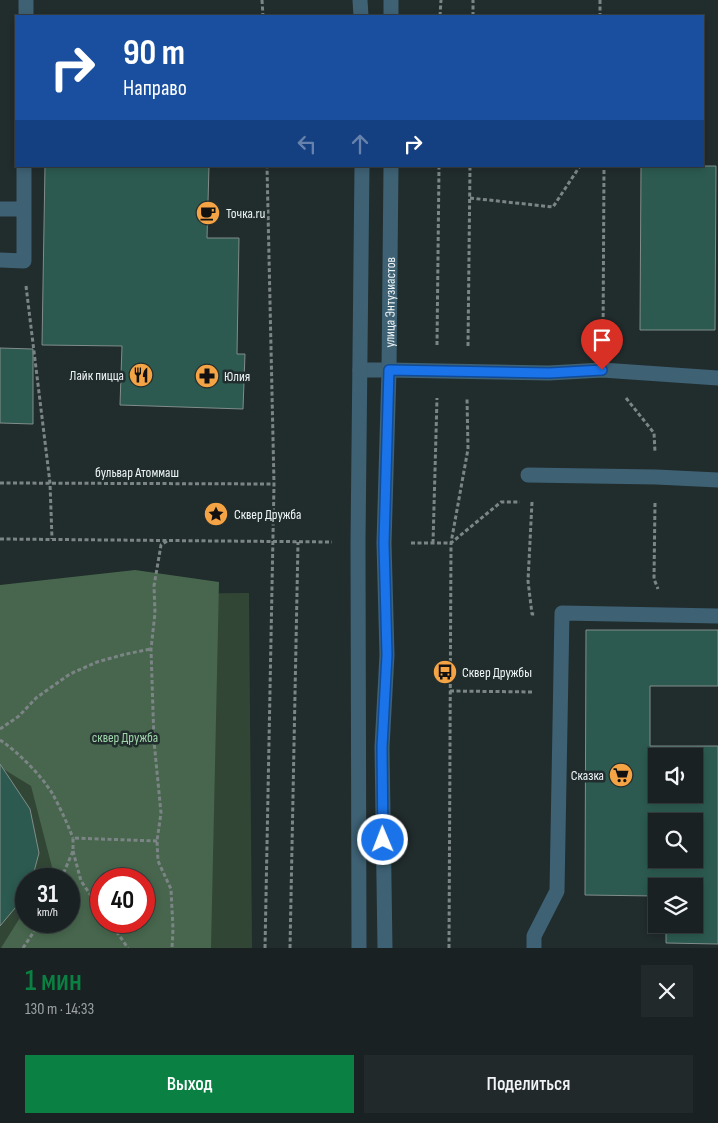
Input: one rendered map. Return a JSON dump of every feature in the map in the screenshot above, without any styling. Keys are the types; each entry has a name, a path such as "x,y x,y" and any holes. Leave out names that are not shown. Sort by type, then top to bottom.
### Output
{"street":[{"path":"26,0 26,15"},
{"path":"360,0 360,15"},
{"path":"391,0 391,15"},
{"path":"0,260 24,261 24,167"},
{"path":"359,948 358,542 362,167"},
{"name":"улица Энтузиастов","path":"385,948 382,747 387,655 384,543 389,370 391,167"},
{"path":"0,209 24,209"},
{"path":"360,370 549,373 602,370 718,378"},
{"path":"528,475 718,480"},
{"path":"534,948 534,936 557,891 562,613 718,616"}],"path":[{"path":"262,0 263,15"},
{"path":"440,0 440,15"},
{"path":"473,0 473,15"},
{"path":"600,0 600,15"},
{"path":"265,948 274,542 268,167"},
{"path":"449,948 451,543 468,449 467,371 470,167"},
{"path":"470,198 553,206 579,167"},
{"path":"24,261 50,483 52,540"},
{"name":"бульвар Атоммаш","path":"0,483 274,484"},
{"path":"384,543 451,543 501,502 541,502"},
{"path":"528,581 532,502"},
{"path":"646,505 662,505"},
{"path":"654,536 654,579"},
{"path":"0,539 358,542"},
{"path":"168,541 161,545 154,586 155,613 151,649 154,741 161,813 157,841 158,860 171,889 174,929 172,948"},
{"path":"290,948 298,542"},
{"path":"0,729 19,716 36,698 70,674 97,662 151,649"},
{"path":"450,691 560,693"},
{"path":"0,740 24,760 51,791 74,838 73,851 66,868"},
{"path":"74,838 157,841"},
{"path":"73,851 81,881 90,894"},
{"path":"23,948 33,933"},
{"path":"117,933 128,948"}],"green space":[{"name":"сквер Дружба","path":"135,570 219,582 211,948 1,948 15,926 15,933 80,933 80,868 51,868 31,786 0,767 0,585"},
{"name":"сквер Дружба","path":"249,593 252,948 0,948 0,595"}],"building":[{"path":"716,166 715,330 640,330 641,167"},
{"path":"45,167 209,167 207,238 239,238 237,354 245,354 243,409 120,405 122,346 42,345"},
{"path":"0,348 33,349 33,424 0,423"},
{"name":"Сказка","path":"586,630 718,630 718,686 650,686 650,746 718,746 718,944 666,943 666,933 703,933 703,878 648,878 648,896 585,895"},
{"path":"0,764 30,809 39,853 35,868 15,868 15,908 0,926"}],"place":[{"name":"Точка.ru","path":"208,213"},
{"name":"Лайк пицца","path":"141,375"},
{"name":"Юлия","path":"207,376"},
{"name":"Сквер Дружба","path":"216,514"},
{"name":"Сквер Дружбы","path":"445,672"},
{"name":"Сказка","path":"621,775"}],"route":[{"path":"383,840 382,747 387,655 384,543 389,370 549,373 602,370"}]}
